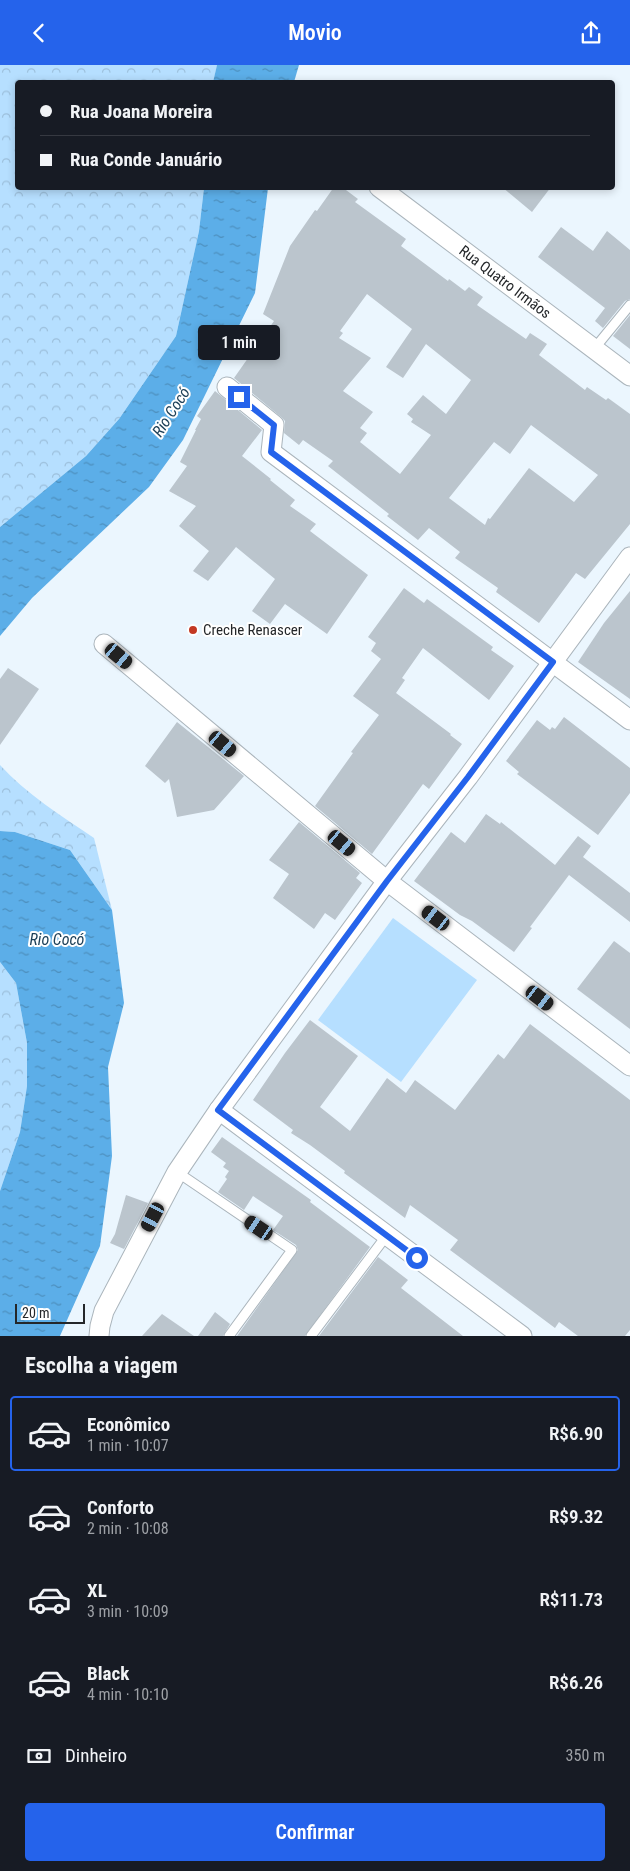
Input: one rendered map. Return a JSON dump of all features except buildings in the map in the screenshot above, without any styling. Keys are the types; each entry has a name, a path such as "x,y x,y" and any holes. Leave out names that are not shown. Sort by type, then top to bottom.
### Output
{"street":[{"name":"Rua Quatro Irmãos","path":"383,190 630,376"},
{"path":"227,387 274,425 271,452 630,720"},
{"path":"99,1335 104,1311 177,1171 218,1110 387,881 468,777 630,557"},
{"path":"104,644 387,881 630,1066"},
{"path":"218,1110 522,1336"}],"lane":[{"path":"594,349 630,305"},
{"path":"177,1171 292,1250 229,1336"},
{"path":"312,1336 387,1235"}],"green space":[{"path":"0,65 217,65 213,80 15,80 15,190 204,190 199,231 176,336 119,419 86,456 0,527"},
{"path":"0,765 21,786 94,838 112,910 70,850 15,832 0,831"},
{"path":"393,918 477,980 401,1082 318,1020"},
{"path":"0,962 16,983 27,1043 27,1086 20,1132 0,1191"}],"water":[{"path":"217,65 299,65 295,80 213,80"},
{"name":"Rio Cocó","path":"204,190 268,190 255,293 183,440 149,487 32,598 0,636 0,527 86,456 119,419 176,336 199,231"},
{"name":"Rio Cocó","path":"0,831 15,832 70,850 112,910 124,1003 108,1067 112,1156 100,1246 60,1336 0,1336 0,1191 20,1132 27,1086 27,1043 16,983 0,962"}],"place":[{"name":"Creche Renascer","path":"193,630"}],"route":[{"path":"239,397 274,425 271,452 553,662 468,777 387,881 218,1110 417,1258"}]}
